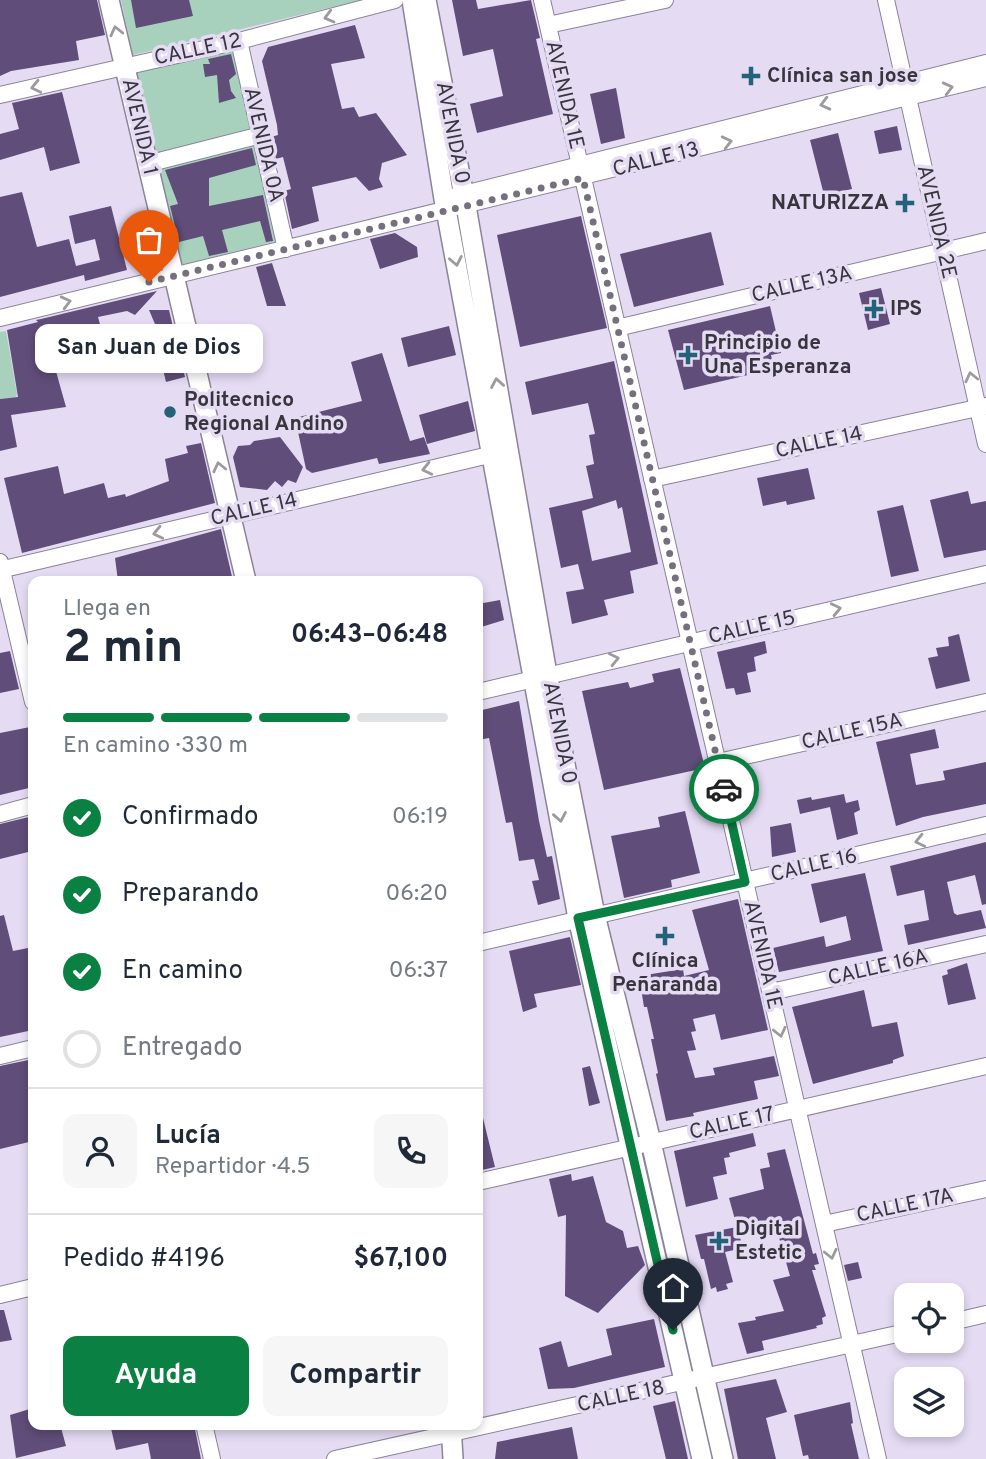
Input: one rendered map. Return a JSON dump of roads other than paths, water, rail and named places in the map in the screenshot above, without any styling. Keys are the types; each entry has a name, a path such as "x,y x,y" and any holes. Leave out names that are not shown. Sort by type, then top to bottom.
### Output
{"street":[{"name":"AVENIDA 1","path":"109,0 245,576"},
{"name":"CALLE 12","path":"0,95 239,41 395,0"},
{"name":"AVENIDA 0","path":"412,0 445,205 501,452"},
{"name":"AVENIDA 0","path":"426,0 465,200 501,452 541,676 632,1146 702,1459"},
{"name":"AVENIDA 1E","path":"542,0 878,1459"},
{"path":"548,25 665,0"},
{"name":"AVENIDA 2E","path":"886,0 942,251 982,407 986,444"},
{"name":"AVENIDA 0A","path":"239,41 286,250"},
{"name":"CALLE 13","path":"906,91 986,63"},
{"name":"CALLE 13","path":"0,318 286,250 445,205 906,91 986,79"},
{"path":"148,164 261,135"},
{"name":"CALLE 13A","path":"617,328 986,241"},
{"name":"CALLE 14","path":"652,479 982,407"},
{"name":"CALLE 14","path":"1,567 501,452"},
{"path":"1,567 28,681"},
{"name":"CALLE 15","path":"483,691 986,574"},
{"name":"CALLE 15A","path":"718,762 986,702"},
{"path":"0,814 28,806"},
{"name":"CALLE 16","path":"483,942 986,825"},
{"name":"AVENIDA 0","path":"587,917 651,1142 723,1459"},
{"name":"CALLE 16A","path":"771,992 986,944"},
{"path":"0,1056 28,1049"},
{"name":"CALLE 17","path":"483,1181 986,1066"},
{"name":"CALLE 17A","path":"824,1224 986,1189"},
{"path":"0,1295 28,1288"},
{"path":"964,1319 986,1314"},
{"name":"CALLE 18","path":"483,1423 685,1383 894,1335"},
{"path":"205,1430 212,1459"},
{"name":"CALLE 18","path":"335,1459 448,1430"},
{"path":"452,1430 453,1459"}],"place":[{"name":"Clínica san jose","path":"751,76"},
{"name":"NATURIZZA","path":"905,203"},
{"name":"San Juan de Dios","path":"149,282"},
{"name":"IPS","path":"874,309"},
{"name":"Principio de Una Esperanza","path":"688,355"},
{"name":"Politecnico Regional Andino","path":"170,412"},
{"name":"Clínica Peñaranda","path":"665,936"},
{"name":"Digital Estetic","path":"719,1241"}]}
